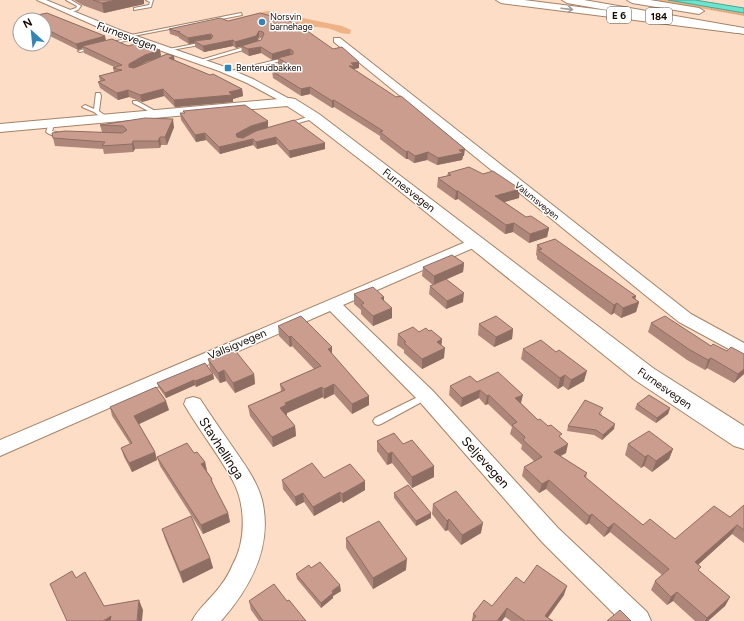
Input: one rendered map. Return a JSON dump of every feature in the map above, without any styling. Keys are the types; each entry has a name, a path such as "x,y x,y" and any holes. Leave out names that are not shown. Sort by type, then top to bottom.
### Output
{"main road":[{"name":"E 6","path":"501,0 742,28"},
{"name":"184","path":"567,0 742,28"},
{"name":"E 6","path":"615,0 742,28"},
{"name":"E 6","path":"632,0 707,13"},
{"path":"0,128 52,123 100,115 156,113 290,102"},
{"name":"Furnesvegen","path":"290,102 314,117 644,374 744,439"}],"street":[{"name":"Furnesvegen","path":"40,0 131,37 167,54 179,54 229,72 255,83 290,102"},
{"name":"Valumsvegen","path":"337,40 656,296 685,318 744,350"},
{"name":"Vallsigvegen","path":"0,448 475,242"},
{"name":"Seljevegen","path":"332,304 426,396 550,535 638,621"},
{"name":"Stavhellinga","path":"193,404 243,479 250,499 254,526 252,544 245,566 230,593 205,621"}],"lane":[{"path":"68,0 79,6 77,9 68,12"},
{"path":"135,9 150,6 152,1 148,0"},
{"path":"80,51 131,37 241,14"},
{"path":"199,62 260,44 261,39"},
{"path":"167,54 211,42"},
{"path":"229,72 291,58"},
{"path":"98,94 100,115"},
{"path":"135,102 156,113"},
{"path":"85,107 100,115"},
{"path":"284,125 314,117"},
{"path":"52,123 49,132 54,134 72,135"},
{"path":"378,421 426,396"}],"shaded area":[{"path":"654,0 668,0 744,13 744,16"},
{"path":"268,11 342,26 351,30 350,34 326,28 288,23 288,21 259,13"}],"water":[{"path":"668,0 695,0 744,8 744,13"}],"building":[{"path":"93,0 116,0 102,3"},
{"path":"260,13 296,23 333,49 342,47 359,62 351,63 354,66 349,66 396,97 401,96 465,149 459,150 463,153 438,158 428,152 415,156 408,151 406,152 380,132 383,131 334,100 332,101 310,87 301,89 272,71 293,67 278,58 293,54 293,51 290,49 272,54 261,47 248,49 241,46 261,40 264,34 263,32 259,31 256,36 235,42 233,40 203,46 194,41 211,39 213,36 211,34 188,38 178,32 180,32 169,29 220,18 228,21"},
{"path":"52,15 105,36 76,44 52,32"},
{"path":"112,39 128,46 139,43 160,50 145,55 129,64 129,67 134,68 167,54 174,56 169,58 210,75 213,74 242,89 229,92 232,95 174,100 163,89 140,95 128,90 117,93 98,82 105,80 99,76 122,70 113,68 122,65 82,46"},
{"path":"245,105 268,121 251,126 236,134 237,137 243,138 256,131 294,120 325,143 289,151 276,137 256,142 253,139 219,147 205,133 195,135 180,113 185,113 183,111"},
{"path":"145,118 173,119 165,137 160,137 158,141 133,141 132,144 102,146 105,142 53,138 52,133 65,131 122,133 127,130 123,126 100,125"},
{"path":"469,167 483,174 493,171 520,189 495,196 526,217 531,216 549,228 530,234 514,223 506,225 438,178 451,175 448,173"},
{"path":"555,239 636,296 632,297 639,302 623,308 617,303 614,305 538,250 542,249 537,245"},
{"path":"452,255 464,263 434,276 423,267"},
{"path":"446,279 464,293 447,301 430,286"},
{"path":"373,287 384,297 381,298 392,308 373,316 361,305 364,303 354,294"},
{"path":"301,316 332,347 328,349 369,396 352,404 334,384 324,389 322,387 285,403 286,405 280,408 295,426 272,437 248,406 285,390 280,384 321,366 291,336 289,337 278,326"},
{"path":"496,316 513,329 496,337 479,324"},
{"path":"665,316 711,346 713,344 727,351 731,347 744,354 744,369 738,374 711,358 708,360 690,350 651,323"},
{"path":"413,327 419,332 426,328 429,331 431,330 442,339 437,342 445,348 422,359 404,343 406,342 398,334"},
{"path":"541,340 556,352 559,350 587,371 571,380 565,375 560,378 523,349"},
{"path":"234,349 254,374 233,383 224,370 218,373 208,359"},
{"path":"205,363 213,374 195,381 194,380 165,393 157,383"},
{"path":"498,372 523,395 515,398 538,420 540,419 548,426 551,425 562,434 559,436 568,444 554,452 587,473 584,476 643,525 650,519 675,539 714,506 730,517 744,505 744,530 737,525 695,562 701,567 698,570 730,597 707,618 677,592 671,597 655,581 669,569 614,523 608,528 592,514 589,516 549,480 542,484 524,467 542,457 523,440 525,437 512,425 517,422 489,395 487,396 480,390 462,398 450,386 470,376 477,382"},
{"path":"156,387 166,401 134,416 155,452 129,463 121,448 132,443 110,407"},
{"path":"649,395 670,408 657,418 637,404"},
{"path":"585,400 603,408 599,414 615,424 603,435 596,430 568,426"},
{"path":"649,431 673,449 656,461 648,455 645,457 628,444"},
{"path":"394,433 403,444 412,440 434,466 412,477 392,452 388,454 377,441"},
{"path":"187,443 194,453 197,452 205,462 201,464 212,479 211,480 228,513 201,525 157,457"},
{"path":"312,463 324,478 350,464 365,481 342,494 340,492 313,507 303,493 295,497 282,480"},
{"path":"408,485 431,513 416,521 394,493"},
{"path":"456,491 483,523 462,535 449,519 447,521 433,504"},
{"path":"191,516 210,558 180,572 162,529"},
{"path":"379,521 407,559 373,578 346,538"},
{"path":"320,562 340,585 321,603 296,574 309,565 311,568"},
{"path":"537,565 567,586 545,616 553,621 525,621 507,608 497,621 472,621 476,616 473,614 484,600 492,606 516,577 524,583"},
{"path":"72,571 76,578 85,572 104,606 139,600 137,621 110,621 111,616 103,621 67,621 50,584"},
{"path":"274,584 287,601 289,600 306,621 263,621 249,601"},
{"path":"620,610 631,621 607,621"}],"place":[{"name":"Norsvin barnehage","path":"262,22"},
{"name":"Benterudbakken","path":"228,68"}]}
